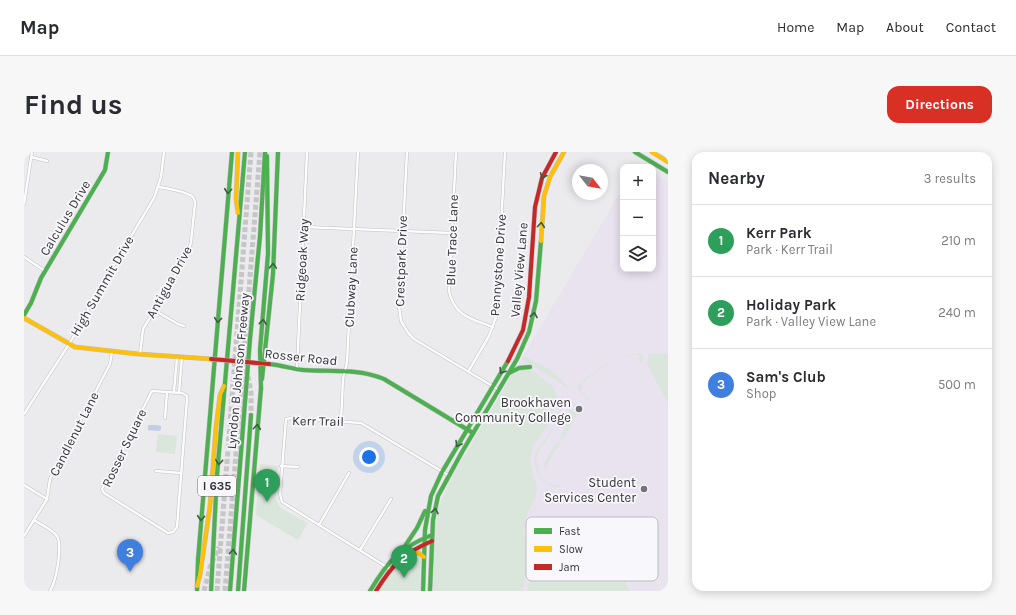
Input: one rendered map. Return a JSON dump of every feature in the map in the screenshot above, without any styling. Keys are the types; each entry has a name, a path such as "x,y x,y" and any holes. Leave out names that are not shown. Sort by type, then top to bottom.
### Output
{"main road":[{"name":"Calculus Drive","path":"24,316 45,271 105,170 108,152"},
{"name":"Lyndon B Johnson Freeway","path":"197,591 198,560 232,152"},
{"path":"238,152 236,199 239,228"},
{"name":"Lyndon B Johnson Freeway","path":"211,591 217,475 245,152"},
{"name":"Lyndon B Johnson Freeway","path":"230,591 250,339 260,236 265,152"},
{"path":"260,389 258,372 264,310 268,242 268,163 265,152"},
{"name":"Lyndon B Johnson Freeway","path":"244,591 260,389 273,274 278,152"},
{"name":"Valley View Lane","path":"423,591 424,544 429,503 434,488 492,386 512,355 525,325 529,297 534,215 537,194 542,178 556,152"},
{"name":"Valley View Lane","path":"430,591 433,520 442,487 509,373 523,346 532,323 536,297 544,196 550,177 564,152"},
{"path":"635,152 668,172"},
{"path":"652,152 668,162"},
{"path":"552,159 557,163"},
{"path":"537,194 544,196"},
{"path":"532,254 539,254"},
{"name":"Rosser Road","path":"24,316 68,344 82,349 269,364 297,369 368,373 379,376 473,433"},
{"path":"509,373 519,368 530,367"},
{"path":"197,586 208,521 220,395 226,382"},
{"path":"238,591 251,415"},
{"path":"370,591 385,566 402,549 417,528 429,503"},
{"path":"402,549 432,535"},
{"path":"376,591 390,569 401,557 424,544 432,542"},
{"path":"409,552 419,553 424,557"}],"street":[{"path":"24,204 28,187 32,152"},
{"name":"High Summit Drive","path":"24,414 68,344 148,208 159,187 164,152"},
{"name":"Ridgeoak Way","path":"297,369 307,152"},
{"name":"Clubway Lane","path":"341,421 343,379 347,362 358,152"},
{"name":"Crestpark Drive","path":"407,152 399,306 401,321 414,339 499,390"},
{"name":"Blue Trace Lane","path":"456,152 449,291 451,300 461,314 493,327"},
{"name":"Pennystone Drive","path":"468,372 493,327 497,307 505,152"},
{"path":"31,157 47,161"},
{"name":"Antigua Drive","path":"140,354 143,329 188,254 192,242 195,203 192,196 159,187"},
{"path":"304,227 452,233"},
{"path":"24,257 45,271"},
{"path":"154,310 184,326"},
{"name":"Candlenut Lane","path":"24,536 47,499 50,479 110,364 112,352"},
{"path":"174,392 177,357"},
{"path":"179,393 182,357"},
{"name":"Rosser Square","path":"154,391 167,392 185,394 187,399 177,527 173,532 166,532 104,493 102,489 150,393 154,391"},
{"path":"165,418 167,392"},
{"name":"Kerr Trail","path":"390,569 282,502 280,494 281,466 286,419 293,418 358,422 365,424 448,475"},
{"path":"281,466 298,467"},
{"path":"156,471 181,472"},
{"path":"318,525 349,473"},
{"path":"24,485 47,499"},
{"path":"360,550 391,499"},
{"path":"34,520 55,534 59,541 56,577 50,591"}],"shaded area":[{"name":"Brookhaven Community College","path":"656,175 668,182 668,591 434,591 436,516 450,479 620,193 620,272 656,272"},
{"path":"638,353 642,354 643,357 642,363 638,359 640,357 637,354 614,361 622,357"},
{"path":"668,353 668,403 647,364 649,354"},
{"path":"524,356 549,369 568,386 566,388 561,383 522,359"},
{"path":"614,361 600,369 581,384 583,388 580,390 587,398 589,396 588,400 580,392 578,386 598,369"},
{"path":"521,368 533,371 549,383 554,389 557,397 548,425 533,446 530,460 533,477 537,486 535,500 526,517 524,534 526,577 522,591 433,591 434,535 438,508 451,479 512,374"},
{"path":"567,399 593,413 593,414 591,415 591,412 570,401 563,405 558,413 561,406"},
{"path":"569,410 580,415 577,415 562,440 560,439 571,413 568,411"},
{"path":"558,413 551,434 538,452 536,464 537,469 543,479 552,485 561,486 558,488 546,483 542,479 538,474 535,463 537,450 549,435"},
{"path":"158,434 177,436 175,454 156,452"},
{"path":"558,442 560,443 546,466 548,468 545,469 544,463 547,462 548,454"},
{"path":"260,464 278,466 276,499 280,507 308,523 298,540 256,515"},
{"path":"412,554 421,559 420,591 379,591 396,565"},
{"path":"529,581 625,581 630,591 527,591"}],"water":[{"path":"149,425 161,426 161,429 159,431 148,430"}],"tunnel":[{"path":"217,591 251,152"},
{"path":"225,591 260,152"},
{"path":"248,376 251,393 251,415"},
{"path":"204,591 210,567 219,547"}],"traffic: fast":[{"path":"24,315 31,303 41,278 105,170 108,152"},
{"path":"197,591 198,560 232,152"},
{"path":"211,591 217,475 245,152"},
{"path":"230,591 250,339 260,236 265,152"},
{"path":"262,379 273,274 278,152"},
{"path":"635,152 668,172"},
{"path":"261,389 260,350 268,254 267,156"},
{"path":"430,591 433,520 438,496 517,359 529,332 536,301 541,241"},
{"path":"423,591 425,530 431,496 442,472 508,361"},
{"path":"269,364 303,370 364,373 384,379 473,433"},
{"path":"509,373 519,368 530,367"},
{"path":"244,591 261,388"},
{"path":"238,591 251,415"},
{"path":"405,546 417,528 425,511"},
{"path":"370,591 383,571 395,557 411,545 432,535"}],"traffic: slow":[{"path":"238,152 236,199 238,213"},
{"path":"541,241 544,196 550,177 564,152"},
{"path":"652,152 668,162"},
{"path":"24,318 75,347 138,354 211,359"},
{"path":"197,586 210,506 220,395 224,386"},
{"path":"409,552 419,553 424,557"}],"traffic: jam":[{"path":"508,361 523,330 529,297 535,207 542,178 556,152"},
{"path":"211,359 269,364"},
{"path":"376,591 399,561 413,550 432,541"}],"place":[{"name":"Brookhaven Community College","path":"579,409"},
{"name":"Student Services Center","path":"644,489"},
{"name":"Kerr Park","path":"267,502"},
{"name":"Sam's Club","path":"130,572"},
{"name":"Holiday Park","path":"404,578"}]}
